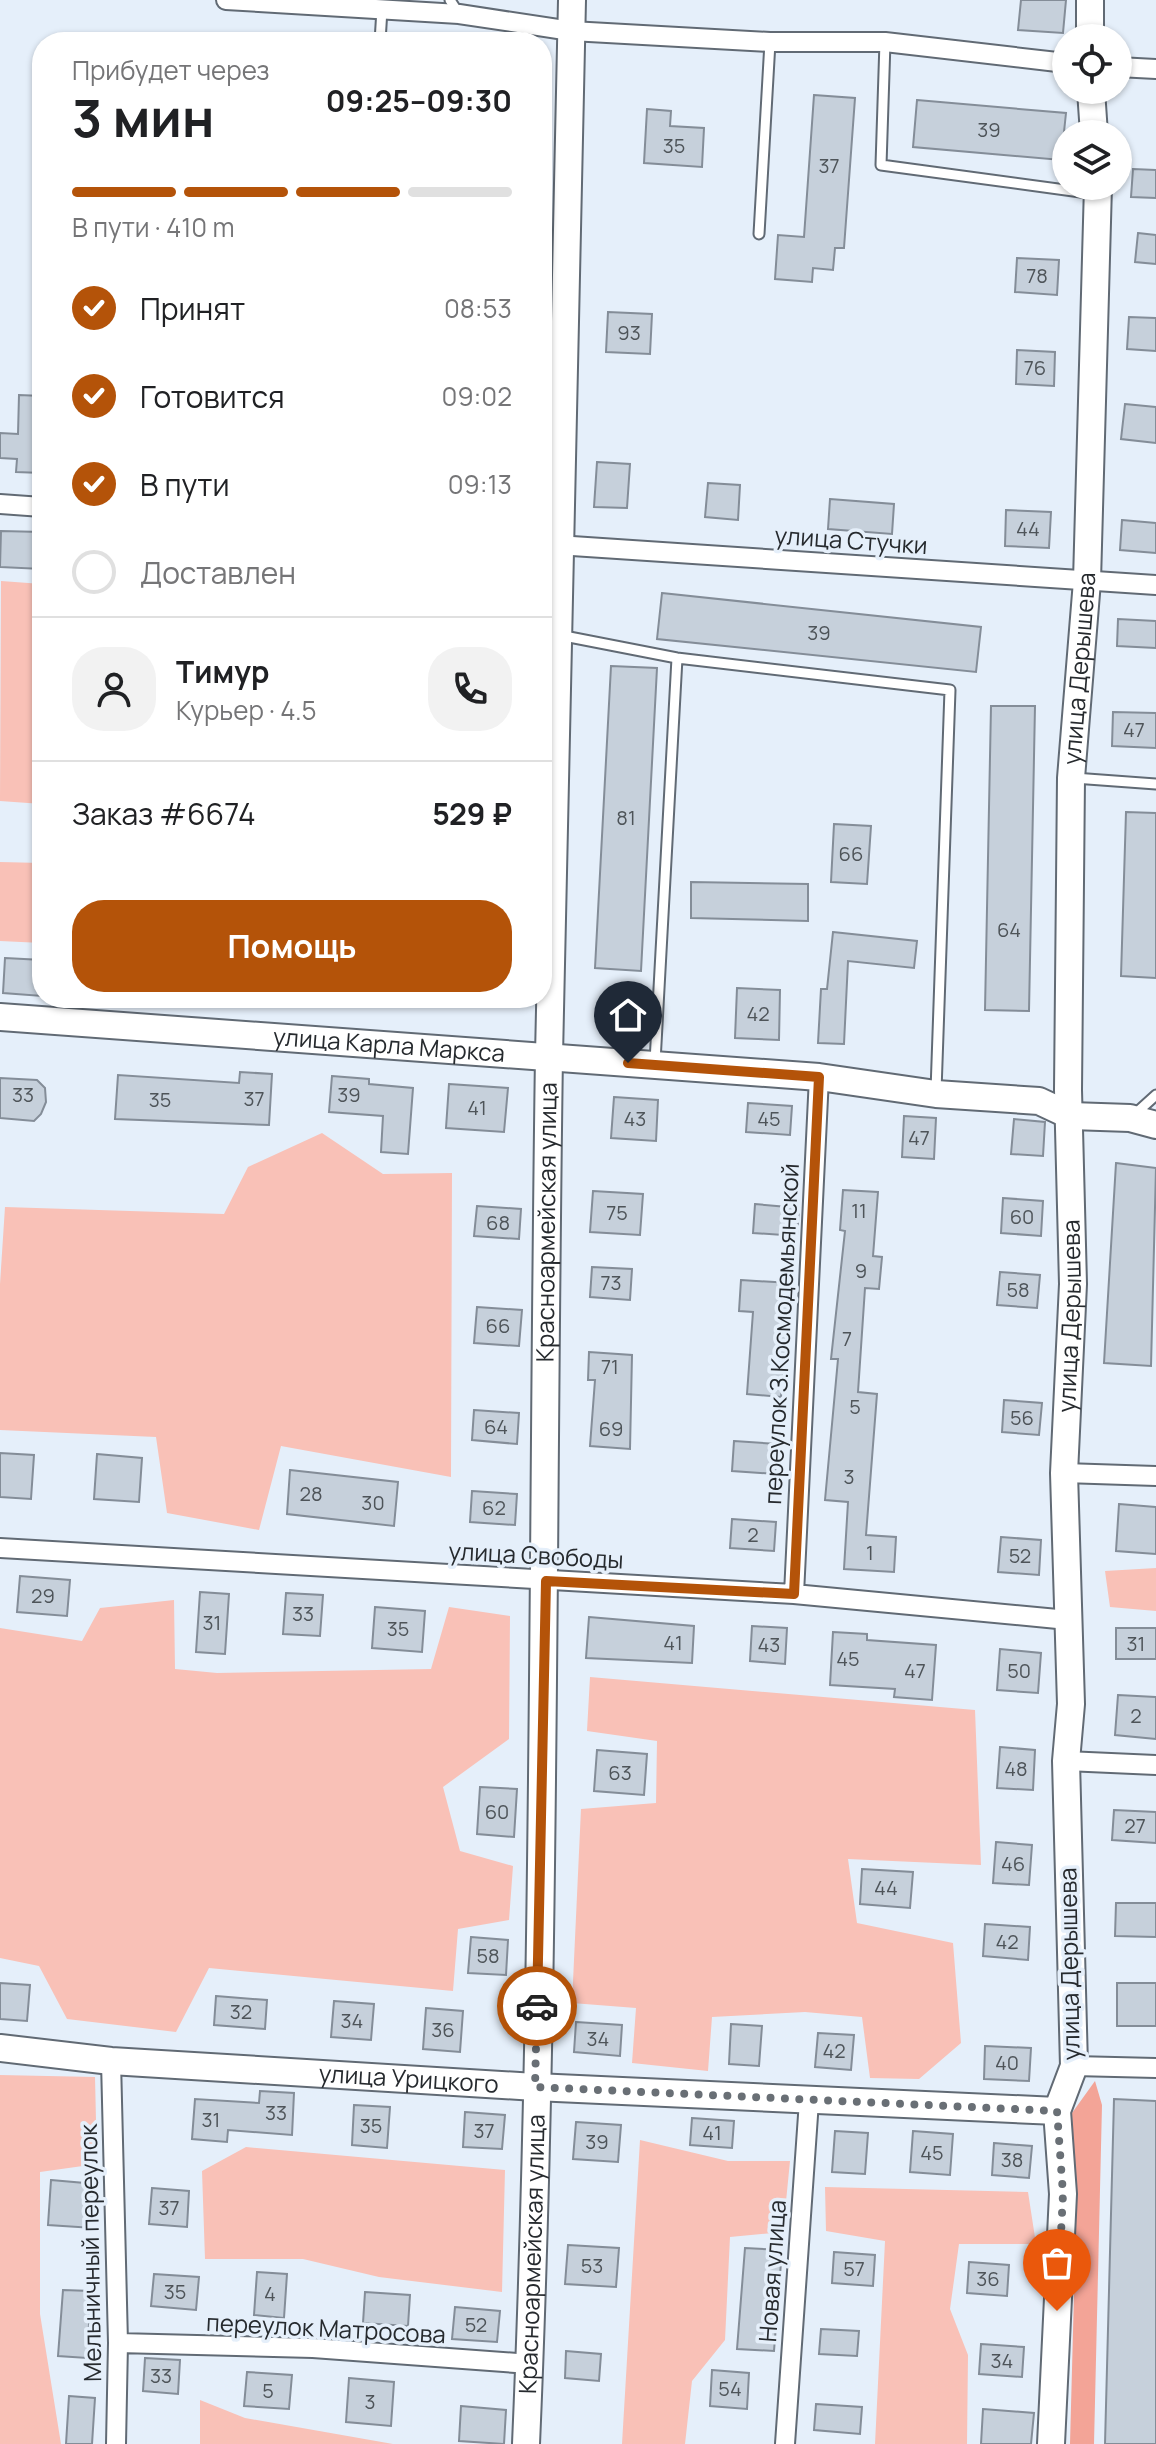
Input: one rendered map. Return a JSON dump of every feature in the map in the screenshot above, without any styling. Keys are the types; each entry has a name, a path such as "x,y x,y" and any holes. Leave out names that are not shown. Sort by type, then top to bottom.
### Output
{"street":[{"path":"226,0 382,9 455,7 571,31 770,42 885,42 1052,61"},
{"name":"Красноармейская улица","path":"552,518 572,0"},
{"path":"1090,0 1090,24"},
{"path":"1132,68 1156,69"},
{"name":"улица Дерышева","path":"1051,2444 1063,2194 1057,2111 1074,2066 1066,1761 1071,1704 1064,1473 1073,1284 1068,1090 1071,778 1087,581 1098,200"},
{"path":"0,504 32,506"},
{"name":"улица Стучки","path":"552,544 1156,585"},
{"name":"Красноармейская улица","path":"552,559 557,635 552,899"},
{"name":"Красноармейская улица","path":"526,2444 546,1581 550,1008"},
{"name":"улица Карла Маркса","path":"0,1017 819,1077 936,1094 1039,1101 1071,1116 1130,1118 1156,1125"},
{"name":"переулок З.Космодемьянской","path":"794,1594 819,1077"},
{"path":"1064,1473 1156,1476"},
{"name":"улица Свободы","path":"0,1548 794,1594 1068,1620"},
{"path":"1066,1761 1156,1765"},
{"name":"улица Урицкого","path":"0,2048 111,2061 535,2087 1057,2111"},
{"name":"Мельничный переулок","path":"111,2061 118,2343 116,2444"},
{"path":"1074,2066 1156,2068"},
{"name":"Новая улица","path":"785,2444 809,2101"},
{"name":"переулок Матросова","path":"118,2343 313,2348 530,2364"}],"lane":[{"path":"381,32 382,9"},
{"path":"759,234 770,42"},
{"path":"885,42 881,165 1052,185"},
{"path":"557,635 677,658 950,690 936,1094"},
{"path":"655,1065 677,658"},
{"path":"1071,778 1156,784"},
{"path":"1130,1118 1156,1095"}],"shaded area":[{"path":"1,581 32,583 32,803 0,801"},
{"path":"0,862 32,863 32,943 0,941"},
{"path":"322,1133 383,1174 452,1173 451,1477 281,1446 259,1530 167,1513 156,1437 0,1430 0,1284 5,1207 224,1214 248,1167"},
{"path":"1156,1568 1156,1611 1110,1607 1105,1571"},
{"path":"174,1600 175,1669 217,1673 431,1669 449,1607 510,1616 509,1739 443,1787 460,1851 513,1866 509,1920 458,1929 453,1991 209,1968 176,2032 67,2019 39,1966 0,1958 0,1628 82,1641 100,1608"},
{"path":"590,1677 975,1710 981,1865 848,1859 857,1923 953,1943 961,2043 919,2079 870,2078 862,2017 805,2012 712,2017 708,2071 632,2063 636,2008 572,2003 581,1809 656,1803 657,1741 587,1731"},
{"path":"0,2075 95,2077 97,2164 40,2172 40,2314 61,2444 0,2444"},
{"path":"1095,2081 1102,2105 1094,2444 1070,2444 1075,2257 1072,2113"},
{"path":"640,2140 728,2161 790,2161 783,2232 730,2237 725,2340 692,2381 685,2444 622,2444"},
{"path":"246,2147 505,2170 502,2292 379,2277 303,2259 205,2259 202,2171"},
{"path":"825,2187 1028,2192 1036,2244 959,2244 950,2309 968,2355 967,2444 875,2444 885,2241 826,2231"},
{"path":"200,2400 245,2418 393,2444 200,2444"}],"building":[{"path":"1021,0 1066,0 1064,24 1052,24 1052,32 1018,30"},
{"path":"814,95 855,98 844,248 835,248 833,270 813,268 812,282 775,279 778,235 804,237"},
{"path":"917,100 1066,113 1065,120 1052,120 1052,159 913,147"},
{"path":"647,109 671,111 670,126 704,128 702,167 644,163"},
{"path":"1133,169 1156,170 1156,198 1132,197"},
{"path":"1138,233 1156,235 1156,264 1135,262"},
{"path":"1017,258 1059,260 1057,295 1015,292"},
{"path":"608,312 652,314 650,354 606,352"},
{"path":"1129,317 1156,318 1156,351 1127,349"},
{"path":"1017,350 1055,352 1054,386 1016,384"},
{"path":"19,395 32,396 32,473 16,472 17,459 0,458 0,433 18,434"},
{"path":"1125,404 1156,407 1156,443 1121,439"},
{"path":"597,462 630,464 627,508 594,507"},
{"path":"708,483 740,485 738,520 705,517"},
{"path":"830,499 894,504 892,534 828,529"},
{"path":"1006,510 1051,512 1049,548 1005,546"},
{"path":"1122,520 1156,523 1156,553 1120,550"},
{"path":"1,531 32,532 32,569 0,567"},
{"path":"662,593 981,627 976,672 657,639"},
{"path":"1118,619 1156,621 1156,648 1117,646"},
{"path":"611,666 657,668 641,971 595,968"},
{"path":"991,706 1035,706 1029,1011 985,1010"},
{"path":"1113,712 1156,713 1156,748 1112,746"},
{"path":"1126,812 1156,813 1156,978 1121,976"},
{"path":"834,824 871,826 867,884 831,882"},
{"path":"691,882 808,884 808,921 691,918"},
{"path":"833,932 917,941 914,968 848,961 844,1044 818,1043 821,989 827,989"},
{"path":"5,958 32,959 32,995 3,993"},
{"path":"737,988 780,990 779,1040 735,1038"},
{"path":"240,1072 272,1074 269,1125 115,1119 118,1075 239,1083"},
{"path":"332,1076 369,1079 369,1084 413,1088 408,1154 381,1152 383,1116 329,1112"},
{"path":"0,1078 37,1080 45,1088 46,1102 34,1121 0,1118"},
{"path":"449,1084 508,1088 504,1132 446,1128"},
{"path":"614,1097 658,1100 656,1141 611,1138"},
{"path":"748,1103 792,1106 790,1135 746,1132"},
{"path":"904,1116 936,1118 934,1159 902,1157"},
{"path":"1014,1119 1045,1122 1043,1156 1011,1154"},
{"path":"1116,1163 1156,1168 1151,1366 1104,1363"},
{"path":"843,1190 878,1192 873,1256 882,1257 879,1289 865,1288 858,1392 877,1394 866,1535 896,1537 894,1572 844,1569 848,1502 825,1500 838,1359 831,1359 845,1231 840,1230"},
{"path":"593,1191 643,1194 640,1235 590,1232"},
{"path":"1003,1198 1043,1201 1041,1236 1001,1233"},
{"path":"755,1204 799,1208 797,1236 753,1233"},
{"path":"477,1206 521,1209 519,1239 474,1236"},
{"path":"592,1267 632,1269 630,1300 590,1297"},
{"path":"1000,1272 1040,1275 1037,1308 997,1305"},
{"path":"741,1280 791,1283 781,1397 747,1394 753,1312 739,1311"},
{"path":"477,1307 522,1310 519,1346 474,1343"},
{"path":"589,1352 632,1355 630,1449 590,1446 595,1380 588,1380"},
{"path":"1004,1400 1042,1403 1039,1435 1002,1432"},
{"path":"474,1410 519,1413 517,1444 472,1440"},
{"path":"734,1441 777,1444 775,1474 732,1471"},
{"path":"0,1453 34,1455 31,1499 0,1497"},
{"path":"97,1454 142,1458 139,1502 94,1499"},
{"path":"290,1470 398,1482 394,1526 287,1514"},
{"path":"472,1491 517,1494 515,1525 470,1522"},
{"path":"1119,1504 1156,1507 1156,1554 1116,1551"},
{"path":"732,1519 776,1522 774,1551 730,1548"},
{"path":"1001,1537 1041,1540 1039,1575 998,1572"},
{"path":"20,1576 70,1580 67,1616 17,1612"},
{"path":"200,1592 229,1594 225,1654 196,1652"},
{"path":"286,1593 323,1595 320,1636 283,1634"},
{"path":"375,1607 425,1611 422,1652 372,1648"},
{"path":"589,1617 694,1626 692,1663 586,1658"},
{"path":"752,1626 787,1628 785,1664 750,1661"},
{"path":"1116,1628 1156,1628 1156,1659 1116,1659"},
{"path":"833,1632 867,1634 867,1640 936,1645 932,1700 894,1697 895,1689 830,1685"},
{"path":"1000,1649 1041,1653 1038,1693 997,1690"},
{"path":"1118,1695 1156,1697 1156,1739 1115,1735"},
{"path":"1000,1747 1035,1750 1033,1790 997,1788"},
{"path":"597,1750 647,1754 644,1795 594,1791"},
{"path":"480,1787 517,1789 514,1837 477,1834"},
{"path":"1114,1810 1156,1812 1156,1843 1112,1840"},
{"path":"996,1842 1032,1845 1029,1885 993,1883"},
{"path":"862,1869 913,1872 910,1908 860,1904"},
{"path":"1116,1903 1156,1903 1156,1937 1115,1936"},
{"path":"985,1924 1030,1927 1028,1960 983,1956"},
{"path":"471,1937 508,1940 506,1975 468,1973"},
{"path":"0,1983 30,1985 27,2021 0,2019"},
{"path":"1117,1983 1156,1983 1156,2026 1117,2026"},
{"path":"216,1996 267,2000 265,2029 214,2025"},
{"path":"334,2001 374,2004 371,2040 331,2037"},
{"path":"426,2008 463,2011 460,2052 423,2049"},
{"path":"576,2022 622,2025 620,2056 574,2052"},
{"path":"731,2024 762,2026 759,2066 729,2064"},
{"path":"818,2033 854,2035 851,2070 815,2067"},
{"path":"985,2046 1031,2048 1029,2081 984,2079"},
{"path":"260,2091 294,2093 292,2135 228,2130 227,2142 192,2139 195,2099 259,2103"},
{"path":"1114,2099 1156,2101 1156,2444 1105,2444"},
{"path":"354,2105 390,2107 387,2148 352,2145"},
{"path":"465,2112 505,2115 502,2149 463,2147"},
{"path":"692,2118 734,2121 732,2148 690,2145"},
{"path":"576,2122 621,2125 618,2162 573,2159"},
{"path":"835,2131 868,2133 865,2174 832,2172"},
{"path":"913,2131 953,2134 950,2175 910,2172"},
{"path":"994,2143 1032,2146 1029,2178 992,2175"},
{"path":"51,2180 96,2184 93,2228 48,2225"},
{"path":"152,2188 189,2191 187,2227 149,2224"},
{"path":"568,2245 619,2248 616,2287 565,2284"},
{"path":"745,2248 782,2250 774,2351 737,2349"},
{"path":"834,2252 875,2255 873,2286 832,2283"},
{"path":"969,2262 1009,2265 1007,2296 967,2293"},
{"path":"257,2272 287,2274 284,2318 254,2315"},
{"path":"154,2274 199,2277 196,2310 151,2306"},
{"path":"63,2290 91,2291 87,2358 58,2356"},
{"path":"365,2292 410,2295 408,2326 363,2323"},
{"path":"455,2307 500,2311 497,2342 452,2339"},
{"path":"821,2329 859,2331 857,2356 819,2354"},
{"path":"981,2344 1024,2347 1022,2377 979,2374"},
{"path":"566,2351 601,2354 599,2381 565,2378"},
{"path":"145,2358 180,2360 178,2394 143,2391"},
{"path":"712,2370 749,2373 747,2409 710,2406"},
{"path":"247,2372 292,2375 289,2409 244,2406"},
{"path":"349,2378 394,2382 391,2426 346,2422"},
{"path":"69,2396 95,2398 92,2444 66,2444"},
{"path":"816,2404 862,2407 860,2434 814,2430"},
{"path":"461,2406 506,2410 504,2444 459,2441"},
{"path":"983,2409 1034,2413 1031,2444 981,2444"}],"way so far":[{"path":"537,2006 535,2087 1057,2111 1063,2194 1057,2311"}],"route":[{"path":"537,2006 546,1581 794,1594 819,1077 628,1063"}]}
